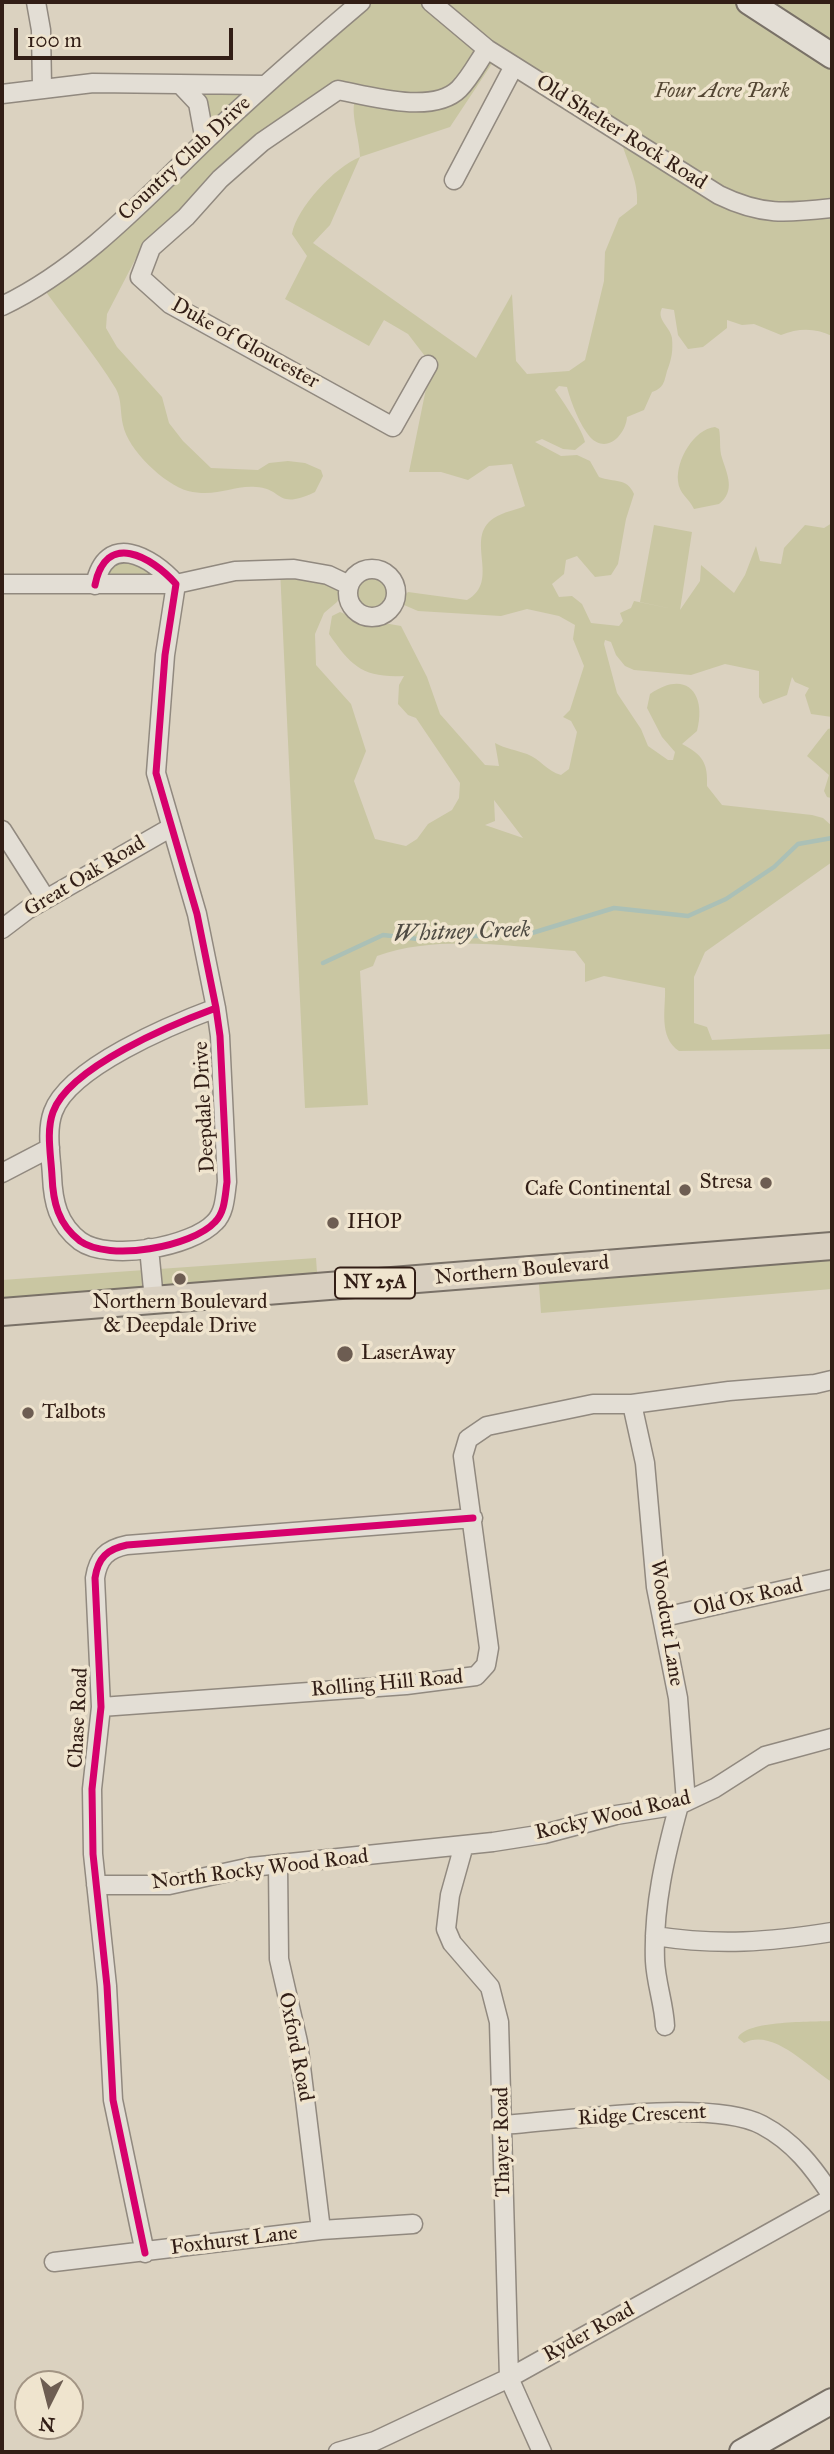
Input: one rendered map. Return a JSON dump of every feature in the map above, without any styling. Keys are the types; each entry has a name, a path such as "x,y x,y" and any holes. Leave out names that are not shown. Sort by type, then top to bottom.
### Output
{"main road":[{"name":"Northern Boulevard","path":"2,1312 832,1246"}],"street":[{"path":"36,2 41,30 42,87"},
{"name":"Country Club Drive","path":"2,306 41,285 82,254 264,85 361,2"},
{"name":"Old Shelter Rock Road","path":"431,2 487,49 694,180 743,206 779,213 832,208"},
{"path":"749,2 832,56"},
{"name":"Duke of Gloucester","path":"428,365 393,427 170,304 140,277 151,248 186,217 220,179 292,120 338,90 393,101 419,102 447,97 459,89 487,49"},
{"path":"454,180 514,66"},
{"path":"2,94 42,87 113,83 264,85"},
{"path":"181,85 198,103 205,141"},
{"path":"95,585 97,572 105,561 125,553 151,561 176,584"},
{"path":"2,584 176,584 235,571 294,569 328,575 349,585"},
{"name":"Deepdale Drive","path":"50,1148 53,1200 60,1219 83,1243 98,1249 149,1248 180,1244 202,1235 218,1220 224,1205 227,1182 224,1105 216,1009 197,914 159,792 155,754 176,584"},
{"name":"Great Oak Road","path":"2,929 46,899 170,828"},
{"path":"2,830 46,899"},
{"path":"2,1173 50,1148 50,1123 55,1108 87,1074 161,1029 216,1009"},
{"path":"149,1248 154,1300"},
{"name":"Rolling Hill Road","path":"101,1707 406,1685 476,1676 486,1665 489,1648 463,1456 466,1444 475,1432 494,1424 602,1402 632,1404 832,1380"},
{"name":"Woodcut Lane","path":"632,1404 645,1463 656,1587 678,1698 683,1803 661,1870 654,1936 655,1966 665,2026"},
{"name":"Chase Road","path":"145,2253 113,2100 107,1986 96,1885 92,1789 101,1707 96,1578 100,1560 110,1550 127,1545 473,1518"},
{"name":"Old Ox Road","path":"664,1617 832,1578"},
{"name":"Rocky Wood Road","path":"464,1845 544,1834 616,1815 683,1803 725,1782 765,1756 832,1738"},
{"name":"North Rocky Wood Road","path":"96,1885 181,1884 278,1864 464,1845"},
{"name":"Thayer Road","path":"464,1845 450,1895 446,1930 452,1943 484,1976 494,2000 500,2037 509,2378 542,2452"},
{"name":"Oxford Road","path":"278,1864 279,1959 298,2042 321,2230"},
{"path":"654,1936 695,1941 758,1943 832,1932"},
{"name":"Ridge Crescent","path":"502,2125 679,2112 728,2114 762,2125 785,2139 809,2161 832,2197"},
{"name":"Ryder Road","path":"338,2452 384,2437 509,2378 832,2197"},
{"name":"Foxhurst Lane","path":"54,2262 321,2230 414,2224"},
{"path":"742,2452 832,2401"}],"green space":[{"name":"Four Acre Park","path":"361,2 832,2 832,336 807,330 781,335 754,324 742,325 727,320 727,328 703,347 688,349 678,335 674,310 662,308 662,320 672,338 672,354 663,384 652,392 644,410 627,417 619,436 603,444 590,437 576,414 567,387 559,386 555,390 585,442 575,450 563,449 542,439 535,442 561,456 577,455 590,461 599,477 624,483 634,494 626,519 618,564 611,575 595,577 577,556 566,560 564,574 552,584 559,597 572,596 582,604 591,623 619,626 623,621 620,613 631,608 634,601 673,609 640,602 654,525 692,532 680,610 700,581 701,565 734,593 745,575 756,546 760,561 781,564 784,548 805,525 824,528 832,523 832,717 811,714 805,695 809,688 795,682 792,677 787,695 763,704 759,697 759,671 725,664 691,675 634,670 625,666 616,655 611,642 605,640 604,644 617,693 641,729 648,746 668,760 673,760 675,752 662,737 647,708 650,694 674,684 683,685 691,689 696,696 699,717 697,731 682,744 703,761 707,786 722,805 812,815 823,818 832,826 832,862 705,952 694,977 694,1023 707,1027 712,1040 832,1034 832,1049 679,1051 672,1045 666,1030 665,988 604,976 585,982 585,964 575,951 476,944 425,945 377,956 373,966 360,971 368,1105 305,1108 280,569 313,576 343,590 337,602 324,613 315,634 316,665 351,704 366,751 354,781 375,839 406,846 417,839 428,824 452,810 459,798 460,783 416,718 408,715 398,704 399,685 404,676 378,675 359,668 329,634 332,616 340,612 355,618 401,626 427,677 440,714 485,765 499,766 495,743 532,756 561,775 569,769 577,732 571,721 563,717 570,710 584,666 573,639 575,625 559,616 527,609 501,616 418,611 404,605 402,598 408,592 467,600 477,592 482,582 481,548 485,526 498,516 525,506 512,464 489,466 468,480 441,472 409,472 431,364 408,334 384,320 369,346 285,299 307,256 292,234 295,223 318,189 340,169 360,157 354,110 356,98 338,90 262,142 136,258 107,314 106,328 117,347 162,397 169,423 211,468 258,470 269,463 305,463 321,470 323,476 315,492 293,499 286,499 265,488 256,487 198,493 179,487 158,474 139,455 126,435 116,389 41,285 205,141 181,85 264,85","holes":["497,56 619,132 634,177 637,204 619,218 605,252 604,281 585,360 569,371 527,374 516,361 512,294 476,358 313,243 330,225 360,157 450,127","494,800 523,838 485,825 495,821"]},
{"path":"707,429 719,429 721,455 729,488 719,504 694,509 679,485 680,464 694,439"},
{"path":"125,553 176,584 95,585"},
{"path":"372,569 389,576 396,593 389,610 372,617 355,610 348,593 355,576"},
{"path":"832,728 831,798 827,797 824,791 829,775 807,756 828,729"},
{"path":"832,1246 832,1289 541,1313 538,1270"},
{"path":"316,1258 318,1287 2,1312 2,1280"},
{"path":"832,2021 832,2082 779,2045 755,2040 744,2043 738,2038 743,2032 766,2025"}],"waterway":[{"name":"Whitney Creek","path":"323,963 383,935 418,939 532,933 614,908 688,916 726,899 774,867 798,844 832,838"}],"cycle path":[{"path":"95,585 101,568 109,558 119,554 142,558 176,584 165,655 156,773 197,914 216,1008 220,1036 227,1182 221,1214 204,1231 188,1238 170,1245 129,1251 93,1247 80,1241 66,1227 55,1204 50,1144 53,1112 63,1095 100,1064 150,1036 216,1008"},
{"path":"145,2253 113,2100 107,1986 93,1854 92,1789 101,1707 95,1578 98,1565 109,1552 127,1545 473,1518"}],"place":[{"name":"Stresa","path":"766,1183"},
{"name":"Cafe Continental","path":"685,1190"},
{"name":"IHOP","path":"333,1223"},
{"name":"Northern Boulevard & Deepdale Drive","path":"180,1279"},
{"name":"LaserAway","path":"345,1354"},
{"name":"Talbots","path":"28,1413"}]}
